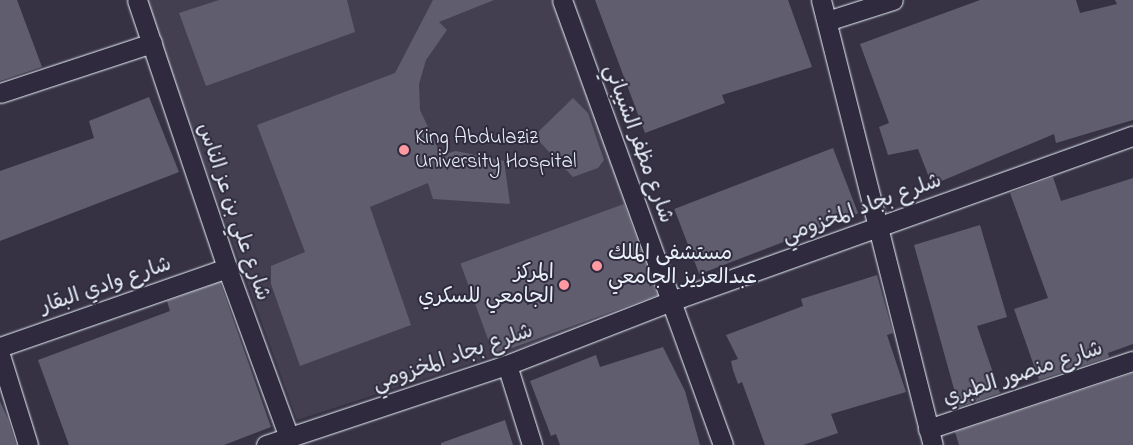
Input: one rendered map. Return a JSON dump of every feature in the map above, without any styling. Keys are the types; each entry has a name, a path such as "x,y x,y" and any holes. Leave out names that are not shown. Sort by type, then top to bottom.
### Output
{"street":[{"name":"شارع علي بن عز الناس","path":"137,0 227,268 289,437"},
{"name":"شارع مظفر الشيباني","path":"562,0 724,445"},
{"path":"821,0 880,227 930,437"},
{"path":"827,21 893,0"},
{"path":"0,93 152,43"},
{"name":"شلرع بجاد المخزومي","path":"266,445 507,364 671,301 1133,136"},
{"name":"شارع وادي البقار","path":"0,347 227,268"},
{"path":"0,355 28,445"},
{"name":"شارع منصور الطبري","path":"930,437 1133,361"},
{"path":"507,364 532,445"}],"shaded area":[{"name":"King Abdulaziz University Hospital","path":"145,0 551,0 668,300 297,420"}],"building":[{"path":"0,0 17,0 42,67 0,81"},
{"path":"219,0 347,0 355,32 206,86 179,13"},
{"path":"433,0 494,0 439,22 447,30 426,60 419,84 420,110 441,155 456,151 504,161 510,204 433,199 428,183 370,207 411,325 300,366 271,284 271,266 305,252 257,125 395,73"},
{"path":"595,0 788,0 812,67 722,95 725,103 645,133"},
{"path":"980,0 1076,0 1080,13 1117,4 1115,0 1133,0 1133,120 1056,143 1054,134 932,185 918,149 888,155 879,127 889,123 860,44"},
{"path":"149,97 179,172 0,241 0,171 94,138 89,121"},
{"path":"573,98 588,113 604,160 598,168 573,177 534,136"},
{"path":"833,148 858,213 699,274 674,209"},
{"path":"1053,177 1061,201 1133,178 1133,344 1108,353 1109,357 1039,380 1014,309 1048,298 1010,193"},
{"name":"المركز الجامعي للسكري","path":"624,204 657,295 494,355 460,264"},
{"path":"980,225 1007,317 977,326 1000,393 959,407 914,245"},
{"path":"877,275 893,333 887,335 906,392 831,414 838,433 803,445 765,445 742,382 738,384 733,370 731,361 738,359 726,335 803,306 801,299"},
{"path":"220,282 271,427 224,445 69,445 38,360 170,311 167,301"},
{"path":"663,347 685,391 700,445 560,445 556,434 551,436 530,381 596,355 600,367"},
{"path":"1133,373 1133,445 959,445 955,432"},
{"path":"0,401 8,419 16,445 0,445"},
{"path":"505,420 513,445 441,445 441,443"}],"place":[{"name":"King Abdulaziz University Hospital","path":"404,150"},
{"name":"مستشفى الملك عبدالعزيز الجامعي","path":"597,266"},
{"name":"المركز الجامعي للسكري","path":"564,285"}]}
